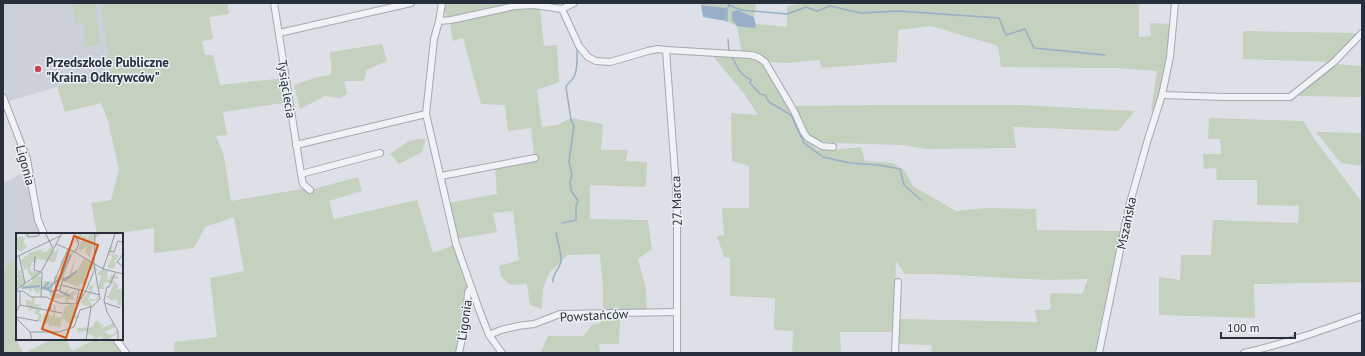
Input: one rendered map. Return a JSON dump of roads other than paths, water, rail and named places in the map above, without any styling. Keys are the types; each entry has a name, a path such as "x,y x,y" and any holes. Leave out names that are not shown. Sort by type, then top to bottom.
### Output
{"street":[{"name":"Tysiąclecia","path":"274,3 301,174 303,184 310,190"},
{"path":"279,33 411,3"},
{"path":"442,3 434,39 426,114 456,244 489,334 502,353"},
{"path":"439,21 451,20 515,6 534,5 562,9 574,3"},
{"name":"Mszańska","path":"1099,353 1129,206 1148,138 1162,96 1170,57 1175,3"},
{"path":"562,9 579,46 588,57 596,61 610,62 658,49 751,55 758,57 765,62 808,138 822,146 833,147"},
{"path":"1162,96 1290,97 1334,62 1362,33"},
{"name":"27 Marca","path":"666,50 677,201 677,353"},
{"name":"Ligonia","path":"3,97 27,159 38,220 44,233"},
{"path":"296,145 426,114"},
{"path":"301,174 380,153"},
{"path":"441,176 535,158"},
{"path":"895,353 898,282"},
{"name":"Ligonia","path":"459,353 466,319 468,292 471,288"},
{"name":"Powstańców","path":"489,334 506,328 534,324 560,314 677,312"},
{"path":"1244,353 1276,346 1362,316"},
{"path":"117,340 126,353"}],"water":[{"path":"701,5 726,8 726,21 703,17"},
{"path":"737,10 754,17 756,26 754,28 737,26 732,20 732,12"}],"waterway":[{"path":"727,3 741,10 787,14 806,7 817,11 830,6 861,13 898,11 999,18 1006,35 1025,29 1034,48 1105,55"},
{"path":"727,21 727,9 729,6"},
{"path":"728,39 729,52"},
{"path":"562,223 576,220 576,207 578,201 571,190 570,182 572,175 569,161 574,126 571,120 566,87 576,71 577,50"},
{"path":"731,56 743,75 751,80 750,83 760,94 765,95 769,102 791,115 804,143 823,157 850,163 878,165 900,169 904,185 921,200"},
{"path":"553,282 561,262 556,233"}],"place":[{"name":"Przedszkole Publiczne \"Kraina Odkrywców\"","path":"38,69"}]}
